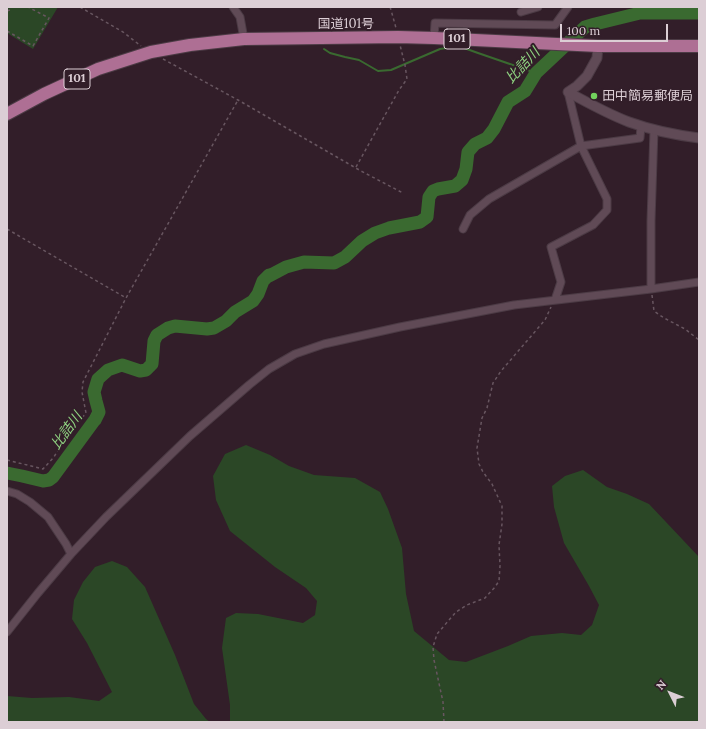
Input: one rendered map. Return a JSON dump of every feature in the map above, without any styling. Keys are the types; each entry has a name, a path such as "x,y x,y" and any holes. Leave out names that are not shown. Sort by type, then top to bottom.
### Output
{"highway":[{"name":"国道101号","path":"7,114 44,94 98,70 150,52 244,38 398,37 598,46 699,46"}],"street":[{"path":"233,7 240,17 244,38"},
{"path":"521,12 538,7"},
{"path":"434,38 435,23 555,25 568,7"},
{"path":"568,92 577,86 587,76 597,58 598,46"},
{"path":"568,92 630,123 681,136 699,138"},
{"path":"555,300 561,282 551,247 593,225 607,210 608,199 581,146 568,92"},
{"path":"463,229 470,215 489,199 581,146 640,138 641,126"},
{"path":"651,289 651,221 654,129"},
{"path":"7,632 38,593 106,517 190,436 269,369 295,354 324,344 400,327 514,305 699,282"},
{"path":"7,491 17,494 30,502 48,517 72,554"}],"path":[{"path":"7,11 12,7"},
{"path":"7,30 32,46 49,18 28,7"},
{"path":"80,7 123,32 150,52 402,193"},
{"path":"356,167 406,79 405,65 390,7"},
{"path":"7,460 43,469 54,457 62,442 86,412 82,392 83,382 126,298 238,100"},
{"path":"7,229 126,298"},
{"path":"651,289 654,311 685,329 699,340"},
{"path":"444,722 443,702 434,660 433,647 436,634 456,612 467,605 485,598 499,581 499,545 502,524 502,506 492,484 479,464 477,448 482,418 487,408 493,383 501,370 545,320 555,300"}],"green space":[{"path":"7,7 58,7 33,49 7,33"},
{"path":"246,445 270,455 289,466 314,475 355,478 380,492 388,509 402,548 406,594 414,631 449,660 466,662 531,636 562,633 581,635 592,625 599,605 564,543 554,507 552,486 565,476 583,470 607,487 649,504 699,557 699,722 230,722 230,705 222,648 226,618 236,613 258,614 303,623 315,615 317,601 306,588 275,567 230,531 216,500 213,476 225,454"},
{"path":"112,561 127,567 145,587 175,655 194,704 210,722 7,722 7,696 32,698 69,697 99,701 112,692 87,643 72,619 74,600 83,582 95,567"}],"waterway":[{"name":"比詰川","path":"7,473 43,481 49,480 53,477 95,420 99,412 94,392 98,379 108,370 122,365 140,371 146,370 152,364 154,341 157,335 168,328 175,326 207,329 214,328 226,321 235,312 253,301 258,294 263,281 269,275 286,267 304,262 334,263 345,257 362,241 375,233 389,228 420,222 427,217 429,197 433,191 455,186 462,180 466,169 468,152 475,144 487,138 494,129 508,102 525,91 536,73 585,27 640,13 699,13"},
{"path":"324,49 330,53 359,60 378,71 391,70 440,49 454,47 464,48 536,73"}],"place":[{"name":"田中簡易郵便局","path":"594,96"}]}
